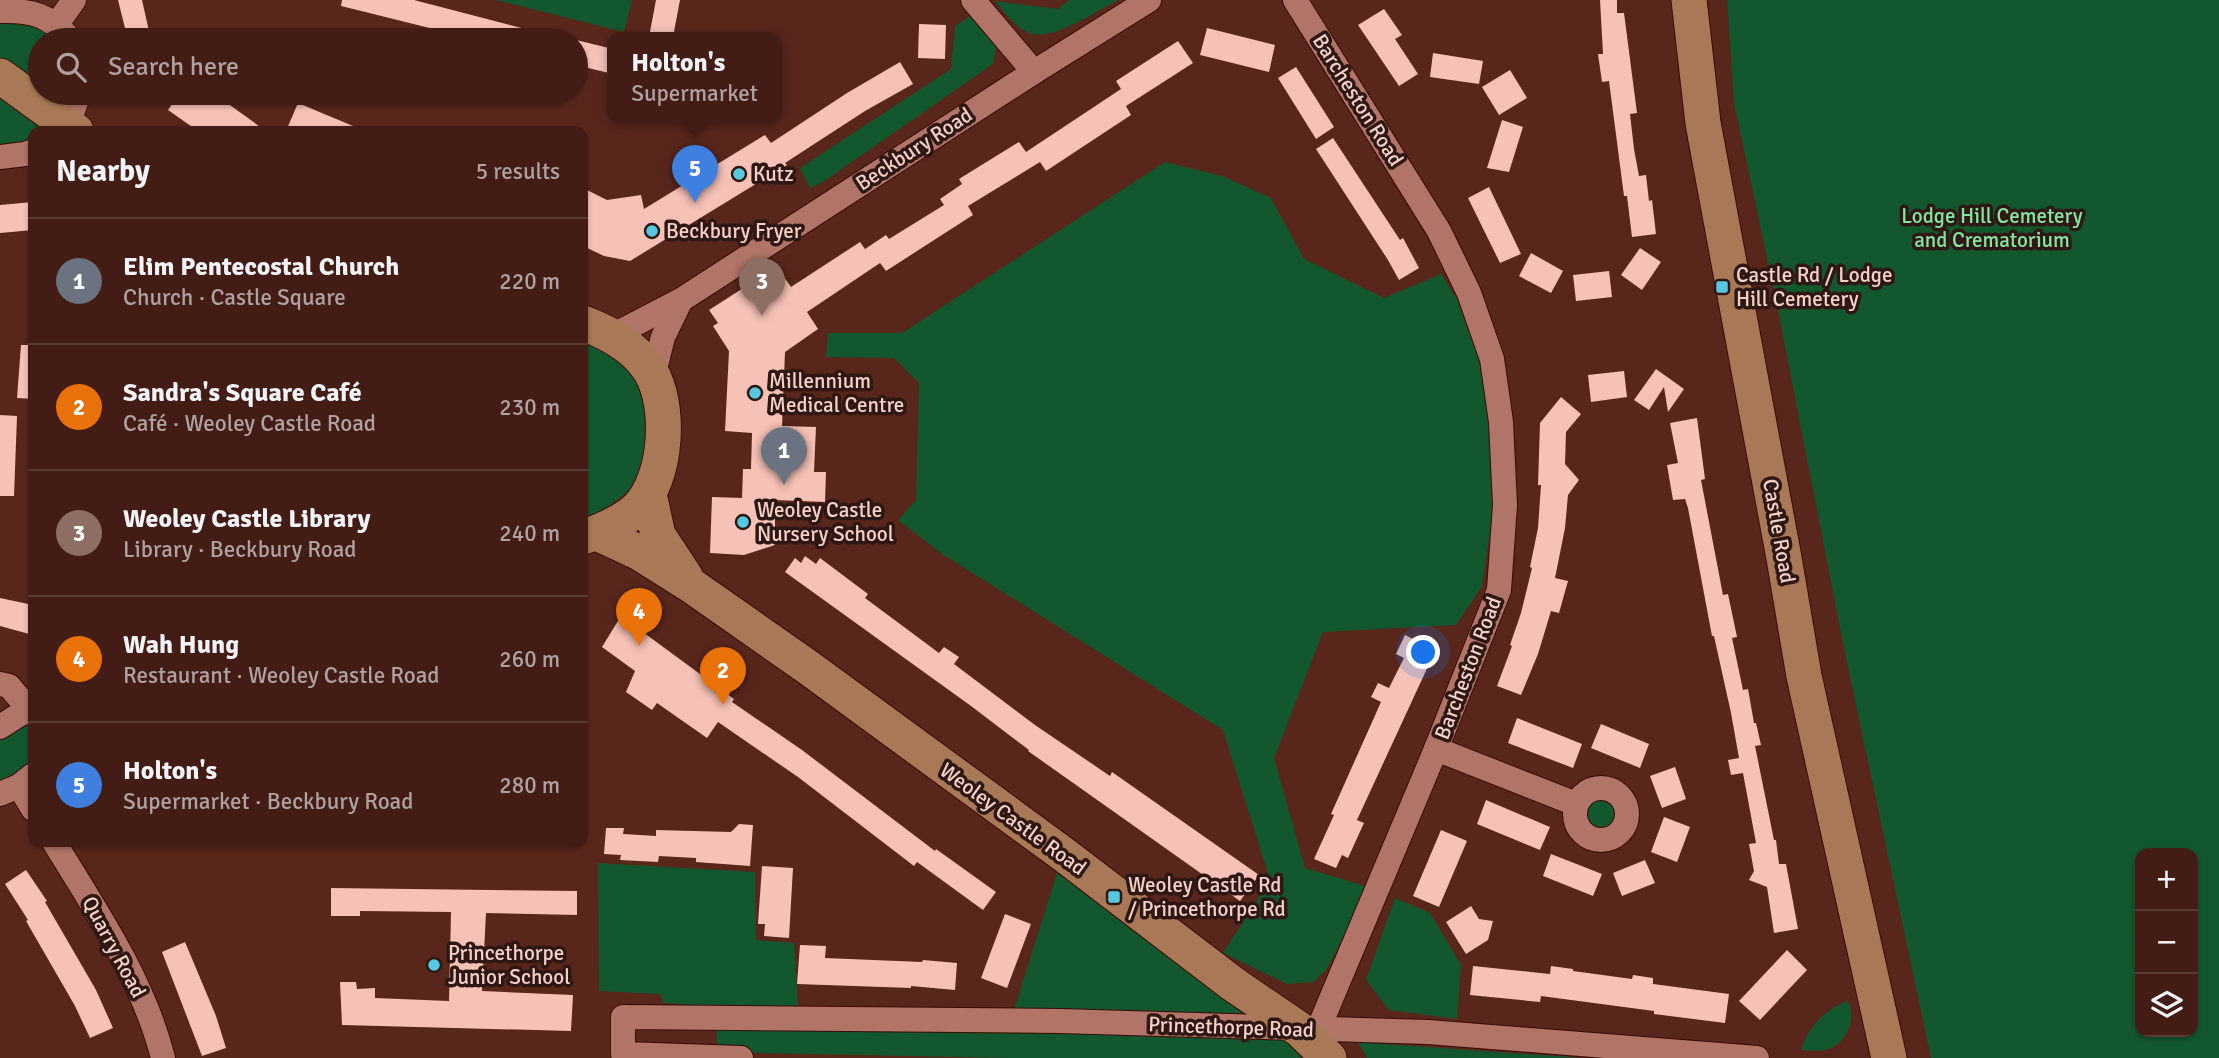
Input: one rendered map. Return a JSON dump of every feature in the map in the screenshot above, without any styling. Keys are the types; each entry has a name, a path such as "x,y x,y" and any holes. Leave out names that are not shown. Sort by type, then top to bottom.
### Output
{"street":[{"path":"65,28 74,0"},
{"path":"973,0 1034,72"},
{"name":"Beckbury Road","path":"598,329 681,300 1149,0"},
{"name":"Barcheston Road","path":"1295,0 1439,232 1469,293 1492,359 1501,422 1504,505 1499,590 1315,1039"},
{"name":"Castle Road","path":"1689,0 1703,123 1804,676 1889,1058"},
{"path":"0,11 26,10 57,28"},
{"path":"0,76 28,98"},
{"path":"37,105 64,126"},
{"path":"69,126 75,105"},
{"path":"0,157 28,152"},
{"path":"653,377 663,337 681,300"},
{"path":"590,535 633,513 649,494 662,456 665,428 662,402 653,377 637,355 598,329"},
{"name":"Weoley Castle Road","path":"649,494 658,535 692,586"},
{"name":"Weoley Castle Road","path":"590,535 638,552 692,586 1063,854 1233,984 1315,1039"},
{"path":"0,684 9,686 28,705"},
{"path":"0,727 28,711"},
{"path":"1436,749 1576,804"},
{"path":"18,785 28,801"},
{"name":"Quarry Road","path":"57,847 132,973 155,1027 163,1058"},
{"name":"Princethorpe Road","path":"741,1058 624,1054 623,1017 1060,1021 1315,1039 1427,1032 1757,1058"},
{"path":"703,1056 704,1019"}],"green space":[{"path":"496,0 632,0 624,32"},
{"path":"1069,0 1118,0 1073,25 1048,34 1036,35 1017,26 995,1 1058,9"},
{"name":"Lodge Hill Cemetery and Crematorium","path":"1727,0 2219,0 2219,1058 1931,1058 1844,648 1734,102"},
{"path":"24,14 46,28 28,28 28,85 0,65 0,16"},
{"path":"969,17 997,44 993,64 823,182 810,188 800,168 951,69 955,26"},
{"path":"0,81 43,126 28,126 28,143 0,151"},
{"path":"56,105 69,105 66,112"},
{"path":"1165,162 1222,176 1271,198 1304,259 1384,298 1441,274 1457,299 1479,361 1490,424 1494,505 1482,586 1456,625 1323,632 1274,758 1305,868 1369,887 1327,969 1313,982 1287,984 1223,953 1270,880 1223,730 942,554 898,520 916,500 919,383 894,358 826,357 828,333 902,333"},
{"path":"588,332 649,378 646,478 588,520"},
{"path":"28,723 28,771 0,791 0,734"},
{"path":"1593,791 1608,791 1623,805 1623,820 1610,831 1599,835 1589,830 1577,817 1581,801"},
{"path":"598,863 755,872 756,940 794,943 798,1008 664,1003 660,994 599,991"},
{"path":"1058,870 1273,1020 1014,1010"},
{"path":"1395,898 1430,913 1461,965 1457,1019 1389,1010 1366,980"},
{"path":"1848,1001 1851,1022 1841,1041 1826,1050 1801,1050 1818,1020"},
{"path":"717,1024 1288,1035 1301,1058 1006,1058 716,1052"},
{"path":"1358,1042 1584,1058 1367,1058"}],"building":[{"path":"118,0 142,0 148,28 125,28"},
{"path":"342,0 414,0 521,28 430,28 341,6"},
{"path":"656,0 680,0 674,32 650,32"},
{"path":"1600,0 1617,0 1617,13 1624,13 1637,113 1630,114 1634,149 1639,176 1646,175 1656,234 1632,237 1609,81 1602,82 1598,54 1603,54"},
{"path":"1384,9 1402,35 1395,39 1418,74 1399,86 1358,25"},
{"path":"919,24 946,25 945,59 918,58"},
{"path":"1207,28 1275,45 1269,72 1200,55"},
{"path":"1178,41 1193,63 1126,106 1131,115 1046,171 1040,162 968,206 973,215 886,271 880,263 807,312 818,329 785,352 782,426 816,427 814,472 826,472 825,502 775,500 775,545 744,555 710,553 712,497 742,498 743,469 751,469 752,433 725,431 729,351 713,326 718,323 709,310 748,285 755,296 784,277 791,287 860,242 865,249 886,235 889,239 944,205 940,199 962,184 959,179 1019,142 1026,152 1121,89 1116,81"},
{"path":"588,43 607,48 607,73 588,68"},
{"path":"1433,53 1483,61 1479,84 1430,77"},
{"path":"900,62 913,84 865,111 785,163 787,165 630,261 604,256 588,248 588,190 607,200 641,195 644,209 765,135 771,143"},
{"path":"1296,67 1334,127 1316,139 1278,78"},
{"path":"1510,70 1527,98 1499,115 1482,87"},
{"path":"172,105 230,105 259,126 191,126 168,110"},
{"path":"297,105 303,105 353,126 288,126"},
{"path":"1502,120 1523,127 1509,172 1487,168"},
{"path":"1333,138 1400,240 1403,238 1419,268 1399,280 1316,149"},
{"path":"1489,187 1521,254 1500,263 1468,198"},
{"path":"28,202 28,230 0,233 0,205"},
{"path":"1640,248 1661,262 1642,290 1621,275"},
{"path":"1531,253 1563,271 1551,293 1519,276"},
{"path":"1609,271 1612,297 1576,301 1573,275"},
{"path":"21,345 28,345 28,399 17,398"},
{"path":"1656,369 1684,389 1668,412 1664,387 1649,410 1634,400"},
{"path":"1624,371 1627,397 1591,402 1588,375"},
{"path":"1561,397 1581,414 1566,432 1565,464 1579,480 1568,495 1565,528 1555,578 1568,581 1559,613 1551,611 1538,654 1521,695 1497,686 1512,646 1510,645 1532,568 1541,485 1538,485 1540,423"},
{"path":"0,415 17,416 14,496 0,496"},
{"path":"1697,418 1705,479 1701,480 1723,595 1728,594 1737,637 1732,638 1743,690 1748,689 1761,745 1755,746 1779,864 1786,864 1798,929 1774,933 1767,887 1749,880 1754,871 1749,844 1756,843 1743,773 1731,775 1728,760 1739,758 1731,713 1712,636 1688,508 1685,499 1673,500 1667,465 1678,463 1670,423"},
{"path":"805,556 816,564 820,558 868,594 865,598 939,653 944,647 959,657 954,664 1035,725 1110,776 1112,772 1259,875 1240,901 1028,751 971,706 785,572 795,558 801,563"},
{"path":"0,598 28,604 28,634 0,626"},
{"path":"621,616 734,699 732,702 802,750 935,851 936,849 996,892 983,910 917,862 914,866 798,777 718,722 707,738 657,703 652,710 626,692 635,671 602,647"},
{"path":"1405,635 1427,646 1422,658 1430,662 1357,820 1364,823 1348,858 1342,855 1336,868 1314,859 1381,702 1371,697 1378,683 1389,688 1404,658 1396,654"},
{"path":"1517,718 1582,744 1573,768 1508,743"},
{"path":"1601,724 1649,744 1640,768 1591,748"},
{"path":"1675,767 1686,799 1662,808 1650,776"},
{"path":"1486,800 1550,827 1540,850 1477,824"},
{"path":"1664,817 1690,827 1677,862 1651,852"},
{"path":"739,824 753,825 750,866 659,856 658,862 620,860 621,855 604,854 606,828 624,828 623,834 656,836 656,830 731,832"},
{"path":"1441,830 1467,841 1439,907 1413,896"},
{"path":"1551,854 1602,874 1593,896 1543,876"},
{"path":"1645,860 1655,883 1622,896 1613,873"},
{"path":"762,866 793,868 789,938 764,936 765,924 758,924"},
{"path":"26,870 47,901 45,902 96,990 113,1028 90,1038 75,1006 26,921 28,920 5,884"},
{"path":"331,888 577,891 577,915 486,913 482,991 573,995 571,1031 342,1025 340,982 356,982 357,989 375,988 375,998 449,1001 451,912 360,911 360,916 331,916"},
{"path":"1471,906 1479,919 1493,921 1488,940 1466,954 1446,922"},
{"path":"1005,914 1031,924 1007,988 981,978"},
{"path":"185,942 216,1016 226,1048 202,1056 162,952"},
{"path":"800,945 826,946 825,958 957,963 955,990 911,986 797,984"},
{"path":"1787,950 1807,970 1760,1020 1739,1001"},
{"path":"1473,966 1550,974 1551,966 1632,979 1633,975 1653,978 1653,984 1729,994 1725,1023 1541,996 1540,1002 1470,995"}],"place":[{"name":"Kutz","path":"739,174"},
{"name":"Holton's","path":"695,203"},
{"name":"Beckbury Fryer","path":"652,231"},
{"name":"Castle Rd / Lodge Hill Cemetery","path":"1722,287"},
{"name":"Weoley Castle Library","path":"762,316"},
{"name":"Millennium Medical Centre","path":"755,393"},
{"name":"Elim Pentecostal Church","path":"784,485"},
{"name":"Weoley Castle Nursery School","path":"743,522"},
{"name":"Wah Hung","path":"639,646"},
{"name":"Sandra's Square Café","path":"723,705"},
{"name":"Weoley Castle Rd / Princethorpe Rd","path":"1114,897"},
{"name":"Princethorpe Junior School","path":"434,965"}]}
